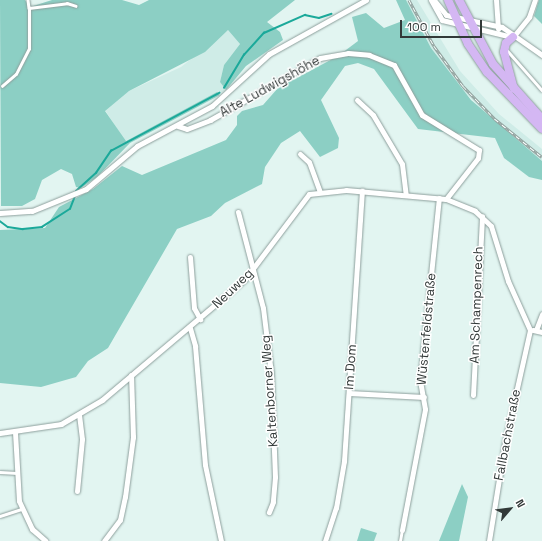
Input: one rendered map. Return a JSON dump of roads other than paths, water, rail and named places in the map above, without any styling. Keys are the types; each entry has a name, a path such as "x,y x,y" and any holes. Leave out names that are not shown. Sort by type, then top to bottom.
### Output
{"main road":[{"path":"448,0 457,21 494,81 542,129"},
{"path":"459,0 471,27 516,93 542,119"},
{"path":"513,37 505,46 516,93"}],"street":[{"path":"0,213 32,211 81,192 137,146 178,126 212,106 269,54 366,0"},
{"path":"431,0 440,18 457,21 467,19 497,26 542,55"},
{"path":"431,0 444,14 457,21 471,27 513,37"},
{"path":"496,0 497,26 502,34"},
{"path":"513,37 529,17 535,0"},
{"name":"Alte Ludwigshöhe","path":"178,126 187,129 210,120 272,85 333,54 362,53 392,63 417,110 479,150 478,158 446,199"},
{"path":"357,100 371,112 402,164 406,195"},
{"path":"300,154 309,162 319,190 362,191 446,199 466,206 482,216 491,226 508,281 533,330 542,332"},
{"name":"Neuweg","path":"0,434 50,427 79,415 190,328 254,270 305,197 319,190"},
{"name":"Im Dom","path":"325,541 342,476 350,392 362,191"},
{"name":"Wüstenfeldstraße","path":"402,530 420,446 424,397 420,381 439,198"},
{"name":"Kaltenborner Weg","path":"238,212 254,270 267,332 274,403 275,477 273,502 268,512"},
{"name":"Am Schampenrech","path":"473,395 482,216"},
{"path":"190,257 194,308 200,319"},
{"name":"Fallbachstraße","path":"489,541 505,442 533,330 542,314"},
{"path":"190,328 195,346 206,472 221,541"},
{"path":"104,541 118,524 125,497 132,437 131,375"},
{"path":"350,392 424,397"},
{"path":"77,491 82,439 79,415"},
{"path":"15,432 17,473 22,509 32,529 46,541"}],"lane":[{"path":"2,86 13,78 29,49 28,0"},
{"path":"29,8 67,3 76,6"},
{"path":"505,46 542,90"},
{"path":"0,472 17,473"},
{"path":"0,516 22,509"},
{"path":"400,541 402,530"}],"waterway":[{"path":"224,88 244,55 264,33 305,15 319,18 331,14"},
{"path":"76,191 96,173 111,151 219,93"},
{"path":"0,221 8,227 23,229 42,227 70,209 75,196"}],"railway":[{"path":"409,0 434,46 463,86 495,119 542,157"}]}
